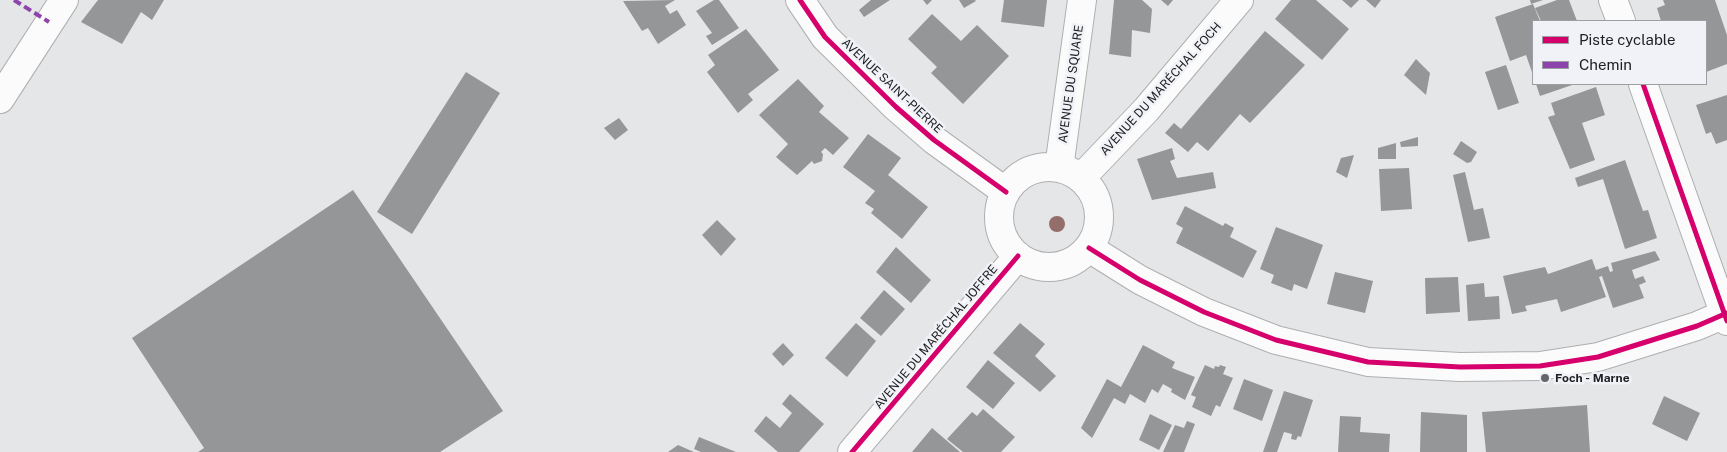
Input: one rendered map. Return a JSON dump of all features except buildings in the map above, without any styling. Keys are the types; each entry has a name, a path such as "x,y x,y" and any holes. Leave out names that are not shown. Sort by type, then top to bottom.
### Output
{"street":[{"path":"0,99 64,0"},
{"name":"AVENUE SAINT-PIERRE","path":"800,0 825,37 896,107 934,140 1006,192"},
{"name":"AVENUE DU SQUARE","path":"1070,173 1082,0"},
{"name":"AVENUE DU MARÉCHAL FOCH","path":"1070,173 1146,110 1239,0"},
{"path":"1613,0 1621,20"},
{"path":"1088,248 1140,280 1204,312 1276,340 1368,362 1460,367 1540,366 1598,357 1726,316 1643,85"},
{"path":"1048,167 1070,173 1090,188 1098,204 1098,230 1088,248 1077,258 1062,265 1052,267 1028,263 1011,249 1001,231 1000,206 1006,192 1016,179 1026,173 1048,167"},
{"name":"AVENUE DU MARÉCHAL JOFFRE","path":"852,452 1018,256"}],"marked path":[{"path":"14,0 49,22"}],"cycle path":[{"path":"800,0 825,37 896,107 934,140 1006,192"},
{"path":"1643,85 1727,321"},
{"path":"1089,248 1140,280 1204,312 1276,340 1368,362 1460,367 1540,366 1598,357 1697,326 1727,313"},
{"path":"852,452 1018,256"}],"place":[{"name":"Foch - Marne","path":"1545,378"}]}
